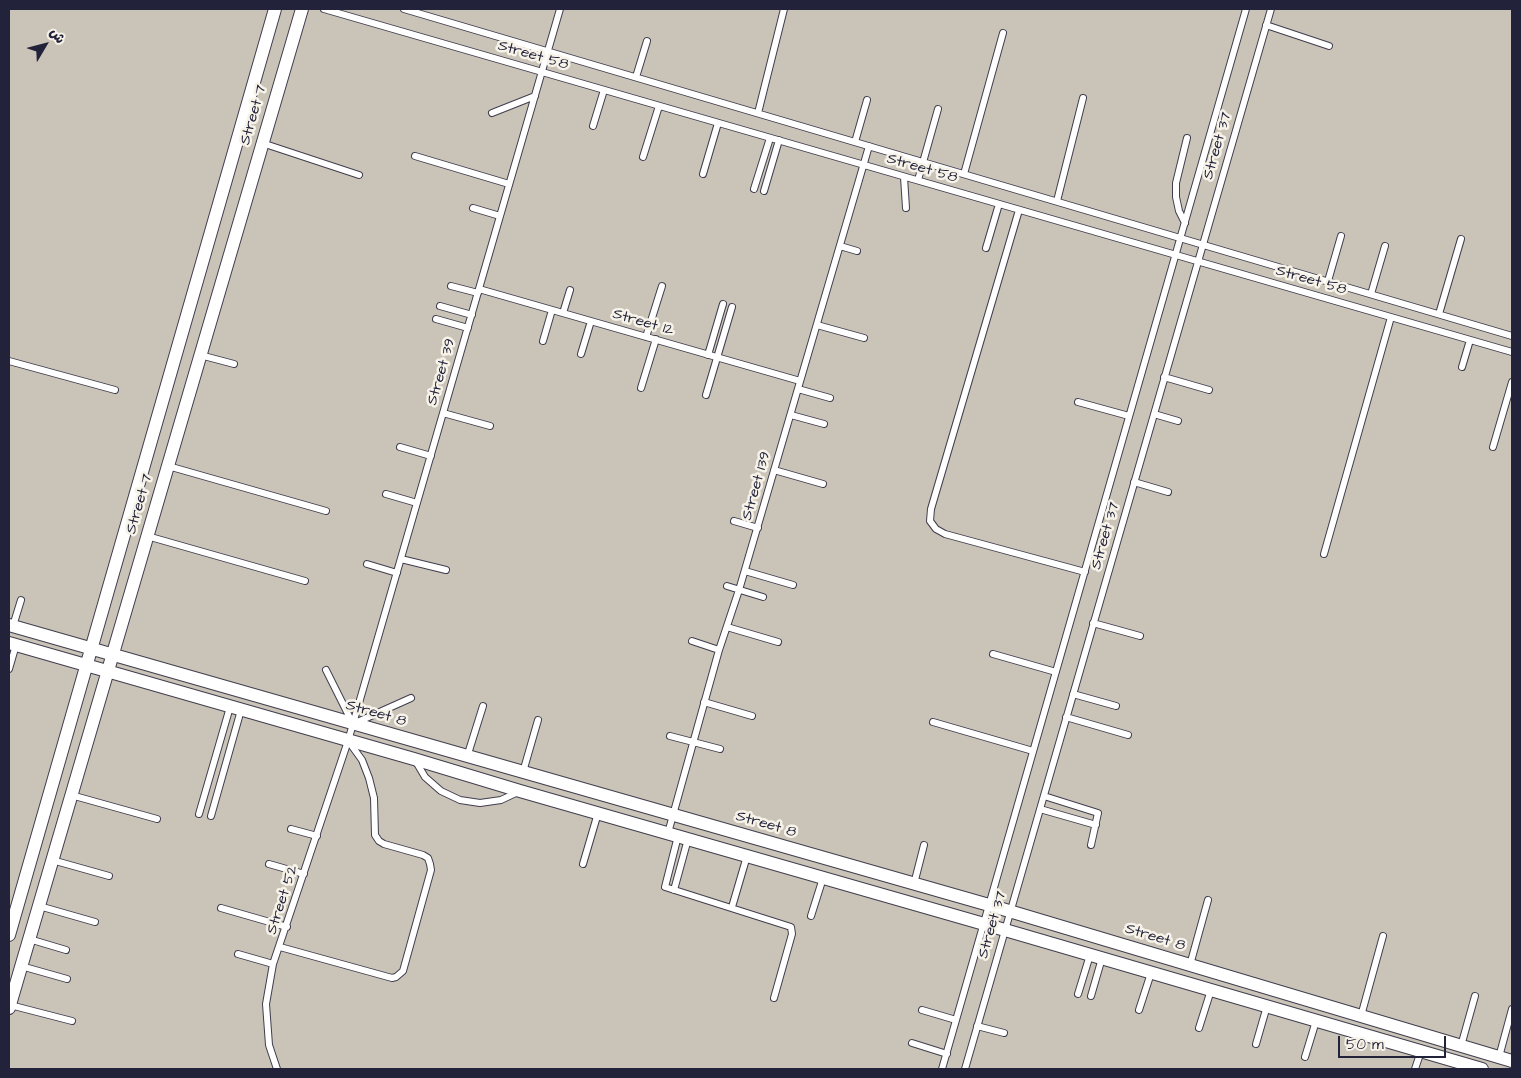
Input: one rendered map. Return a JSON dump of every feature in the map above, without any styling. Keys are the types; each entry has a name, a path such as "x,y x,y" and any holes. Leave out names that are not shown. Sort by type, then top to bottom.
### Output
{"street":[{"name":"Street 7","path":"9,935 275,9"},
{"name":"Street 7","path":"9,1006 302,9"},
{"name":"Street 8","path":"11,625 989,905 1512,1061"},
{"path":"12,644 1482,1069"}],"lane":[{"name":"Street 58","path":"324,9 1512,352"},
{"name":"Street 58","path":"404,9 1512,336"},
{"name":"Street 39","path":"348,741 560,9"},
{"path":"758,113 784,9"},
{"name":"Street 37","path":"942,1069 1246,9"},
{"name":"Street 37","path":"964,1069 1271,9"},
{"path":"1266,25 1329,46"},
{"path":"964,174 1004,33"},
{"path":"636,77 647,41"},
{"path":"593,126 604,90"},
{"path":"492,112 535,96"},
{"path":"1057,201 1084,98"},
{"path":"855,142 867,100"},
{"path":"643,157 659,106"},
{"path":"918,180 938,109"},
{"path":"703,174 718,123"},
{"path":"754,189 770,138"},
{"path":"1185,223 1176,197 1176,183 1187,138"},
{"path":"764,191 779,140"},
{"path":"262,143 359,174"},
{"name":"Street 139","path":"678,836 674,815 718,650 740,590 869,146"},
{"path":"415,156 509,184"},
{"path":"904,176 906,208"},
{"path":"986,248 999,204"},
{"path":"473,208 500,216"},
{"path":"1019,210 931,509 930,521 936,529 945,534 1085,572"},
{"path":"1328,281 1341,236"},
{"path":"1439,314 1461,239"},
{"path":"840,246 858,251"},
{"path":"1371,294 1385,246"},
{"name":"Street 12","path":"451,286 552,310 800,381"},
{"path":"646,337 662,286"},
{"path":"563,313 570,290"},
{"path":"708,354 723,304"},
{"path":"440,306 472,315"},
{"path":"706,395 732,307"},
{"path":"543,341 552,310"},
{"path":"1324,554 1391,318"},
{"path":"436,319 468,328"},
{"path":"581,354 591,321"},
{"path":"817,324 864,338"},
{"path":"641,388 656,340"},
{"path":"1462,368 1470,340"},
{"path":"200,355 234,364"},
{"path":"9,361 115,390"},
{"path":"1164,378 1208,390"},
{"path":"1493,447 1512,382"},
{"path":"798,389 830,398"},
{"path":"1078,402 1129,416"},
{"path":"443,413 490,426"},
{"path":"1154,414 1178,421"},
{"path":"791,415 824,424"},
{"path":"400,447 430,456"},
{"path":"168,466 326,511"},
{"path":"774,470 823,484"},
{"path":"1134,482 1168,492"},
{"path":"386,494 417,503"},
{"path":"734,521 758,528"},
{"path":"147,536 306,581"},
{"path":"401,559 446,570"},
{"path":"366,564 397,572"},
{"path":"745,571 793,585"},
{"path":"727,586 763,597"},
{"path":"11,625 21,600"},
{"path":"1094,623 1140,636"},
{"path":"727,627 778,642"},
{"path":"692,641 718,650"},
{"path":"9,669 12,644"},
{"path":"993,654 1056,672"},
{"path":"326,670 353,724 412,698"},
{"path":"1073,694 1116,706"},
{"path":"704,702 752,716"},
{"path":"467,756 483,706"},
{"path":"199,814 235,709"},
{"path":"211,816 235,709"},
{"path":"1066,717 1128,735"},
{"path":"523,772 538,720"},
{"path":"933,722 1033,751"},
{"path":"670,736 720,749"},
{"path":"280,947 392,978 403,971 431,870 430,864 428,858 423,854 384,844 375,835 374,798 369,778 362,760 348,741"},
{"name":"Street 52","path":"277,1069 269,1045 266,1004 273,964 348,741"},
{"path":"414,759 425,777 441,791 460,800 480,803 501,800 520,791"},
{"path":"71,795 157,819"},
{"path":"1044,796 1096,811 1099,814 1091,845"},
{"path":"1040,809 1096,825"},
{"path":"583,864 598,814"},
{"path":"291,829 317,836"},
{"path":"678,836 665,887 788,925 792,930 774,998"},
{"path":"674,890 678,836"},
{"path":"914,884 924,845"},
{"path":"732,907 747,856"},
{"path":"52,860 109,876"},
{"path":"269,864 304,874"},
{"path":"811,916 823,878"},
{"path":"1190,965 1208,900"},
{"path":"39,906 95,922"},
{"path":"220,908 287,926"},
{"path":"1361,1016 1383,936"},
{"path":"29,940 66,950"},
{"path":"238,954 273,964"},
{"path":"1078,994 1096,956"},
{"path":"1091,996 1096,956"},
{"path":"21,966 68,979"},
{"path":"1139,1010 1151,972"},
{"path":"1200,1028 1211,990"},
{"path":"1461,1046 1475,996"},
{"path":"9,1006 72,1021"},
{"path":"1256,1044 1267,1006"},
{"path":"1499,1057 1512,1009"},
{"path":"922,1010 956,1020"},
{"path":"1305,1057 1316,1021"},
{"path":"977,1026 1004,1033"},
{"path":"912,1043 947,1054"},
{"path":"1415,1069 1421,1052"}],"shaded area":[{"path":"9,9 1512,9 1512,1069 9,1069"}]}
